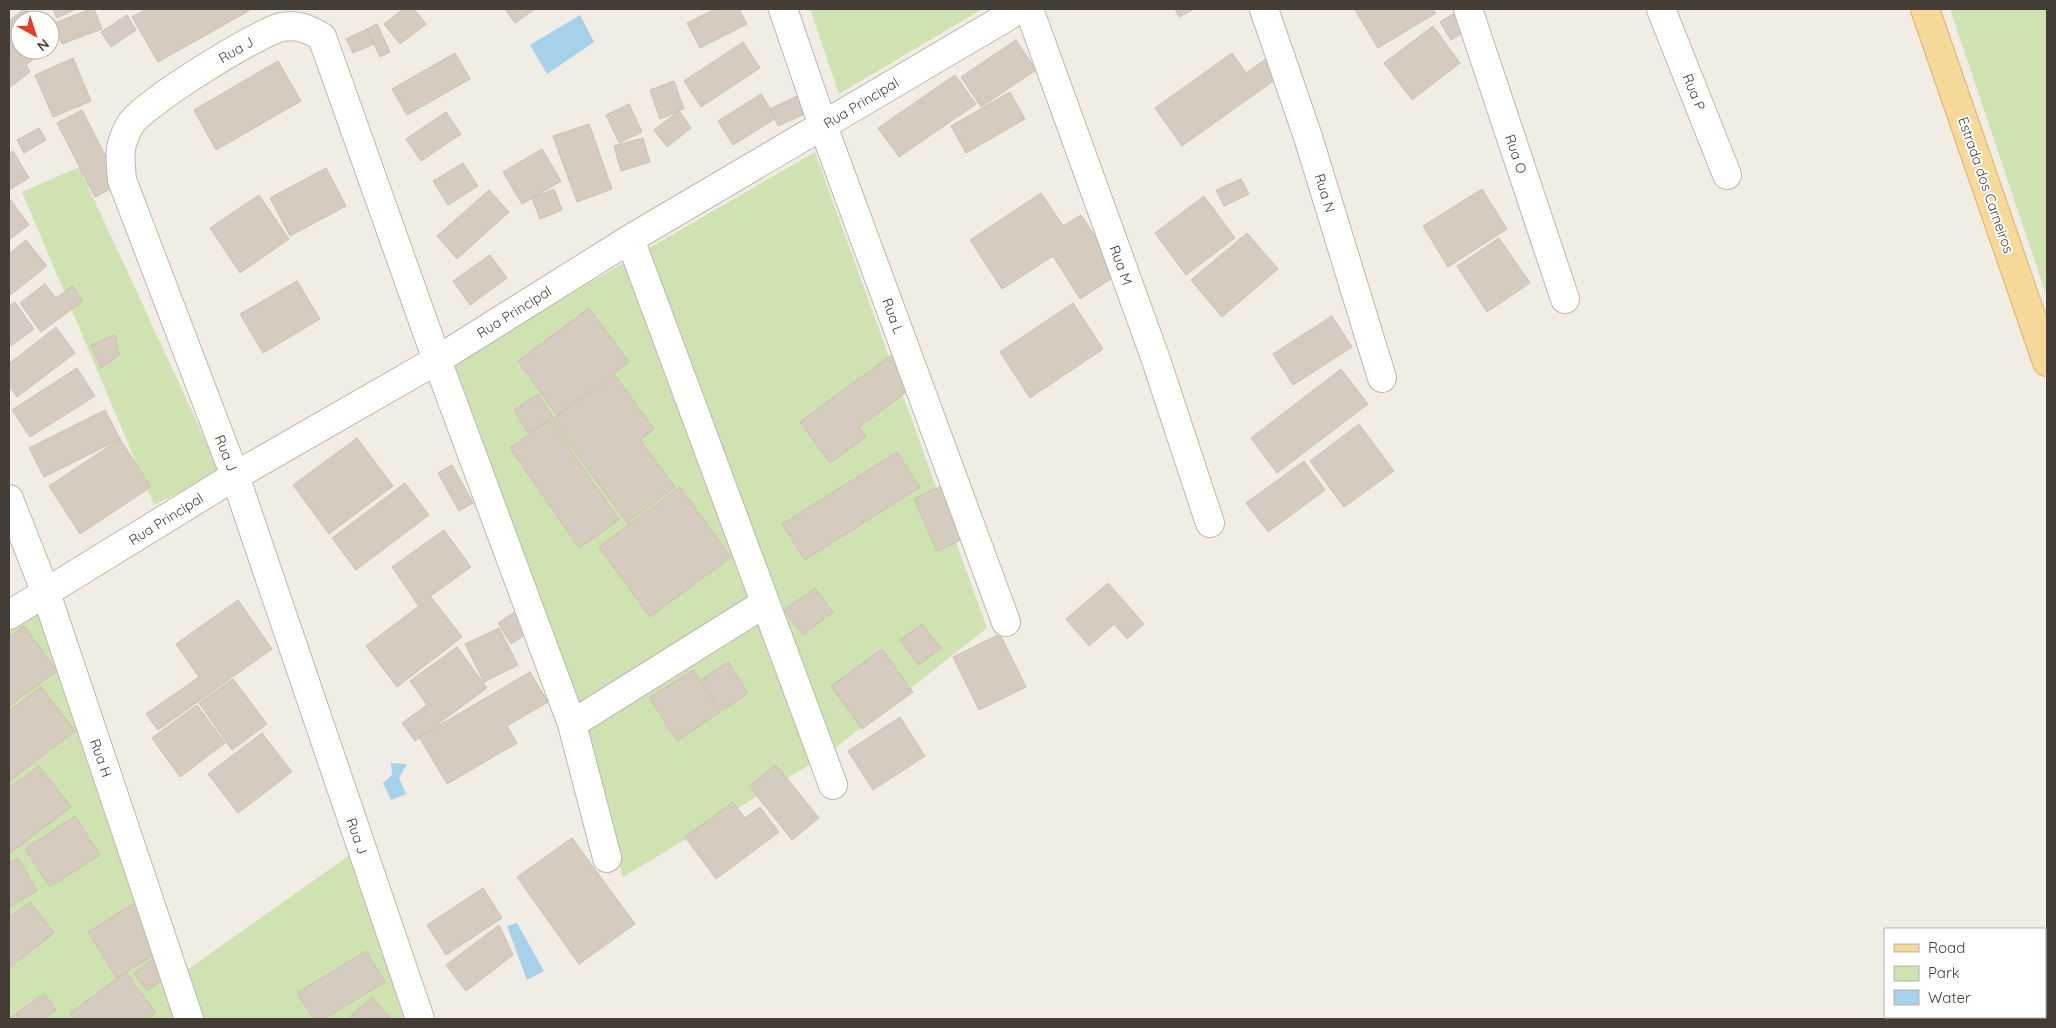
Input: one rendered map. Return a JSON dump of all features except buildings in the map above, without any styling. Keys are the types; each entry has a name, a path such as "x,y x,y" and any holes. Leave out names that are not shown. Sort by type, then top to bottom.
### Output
{"main road":[{"name":"Estrada dos Carneiros","path":"1925,9 2047,362"}],"street":[{"name":"Rua L","path":"784,9 823,126 1006,622"},
{"name":"Rua Principal","path":"9,615 235,476 437,360 630,240 1020,9"},
{"name":"Rua M","path":"1029,9 1155,357 1210,523"},
{"name":"Rua N","path":"1264,9 1308,136 1382,378"},
{"name":"Rua O","path":"1468,9 1565,299"},
{"name":"Rua P","path":"1661,9 1727,175"},
{"name":"Rua J","path":"420,1019 235,476 122,180 120,147 131,123 147,107 248,42 282,27 300,26 322,37 437,360 572,724 607,858"},
{"path":"630,240 833,785"},
{"name":"Rua H","path":"9,499 46,593 189,1019"},
{"path":"572,724 765,603"}],"green space":[{"path":"810,9 982,9 839,94"},
{"path":"1950,9 2047,9 2047,297"},
{"path":"815,152 987,628 829,753 623,877 584,730 449,364"},
{"path":"79,167 220,472 154,505 22,192"},
{"path":"41,608 179,1019 9,1019 9,627"},
{"path":"354,852 419,1019 204,1019 187,970"}],"water":[{"path":"580,15 594,42 547,74 530,45"},
{"path":"391,763 407,764 399,778 406,794 391,800 383,783 392,775"},
{"path":"517,923 544,971 527,980 507,926"}]}
